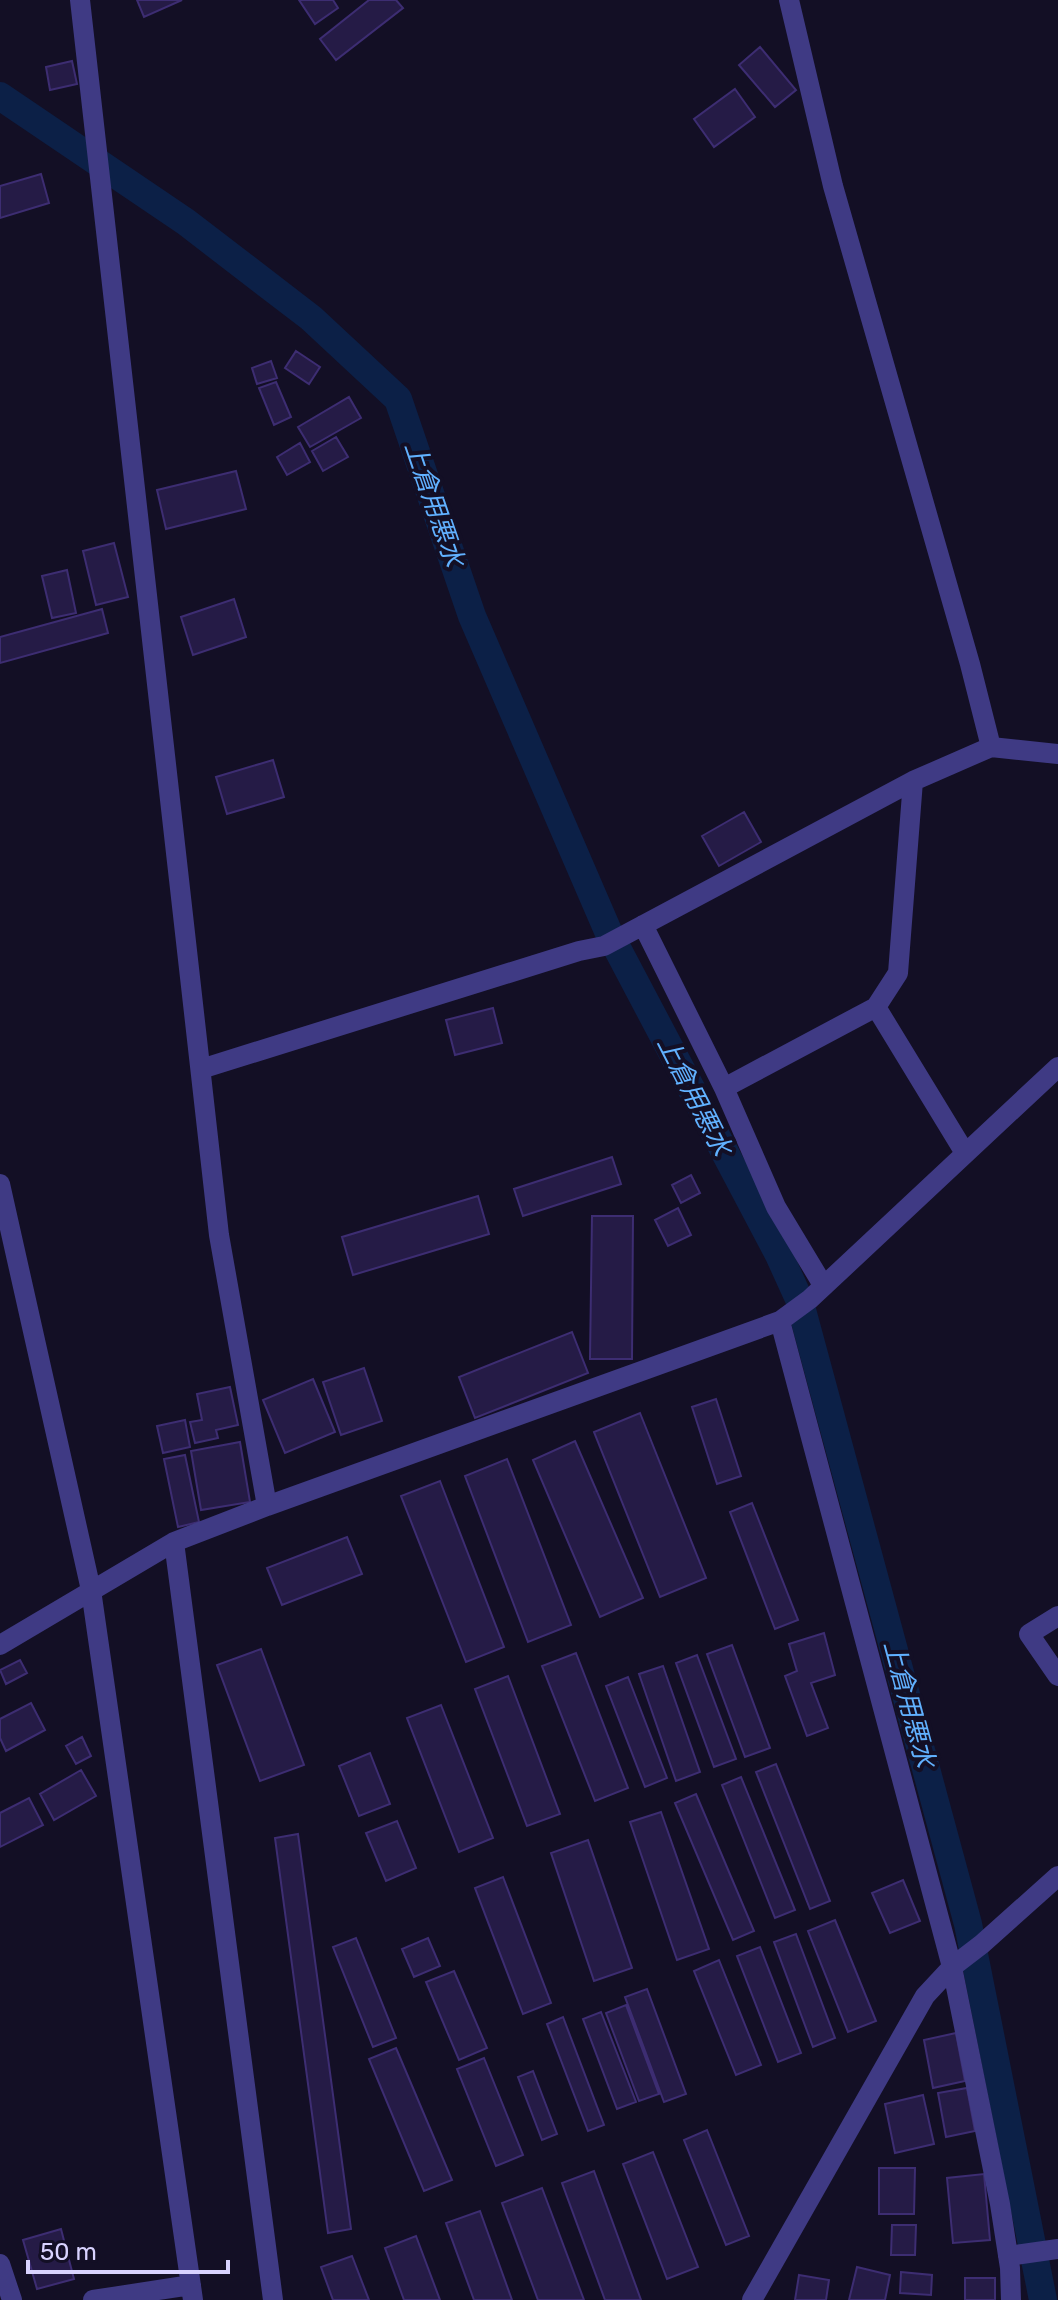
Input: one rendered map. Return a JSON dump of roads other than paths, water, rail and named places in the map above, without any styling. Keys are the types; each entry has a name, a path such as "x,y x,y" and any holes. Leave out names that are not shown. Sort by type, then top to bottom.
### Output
{"street":[{"path":"80,0 219,1235 267,1506"},
{"path":"789,0 833,186 991,747"},
{"path":"201,1069 604,946 913,781 991,747 1058,754"},
{"path":"724,1088 876,1007 898,973 913,781"},
{"path":"636,929 724,1088 816,1292"},
{"path":"876,1007 965,1153"},
{"path":"0,1645 174,1542 780,1321 816,1292 1058,1067"},
{"path":"0,1184 91,1590 192,2292 93,2300"},
{"path":"780,1321 952,1967 1008,2256 1011,2300"},
{"path":"174,1542 273,2300"},
{"path":"1058,1616 1029,1634 1058,1676"},
{"path":"752,2300 925,1996 952,1967 1058,1876"},
{"path":"1008,2256 1055,2249"},
{"path":"0,2264 12,2300"}],"waterway":[{"name":"上倉用悪水","path":"0,96 186,222 311,318 398,399 472,616 608,931 779,1255 799,1299 968,1924 1043,2300"}]}
